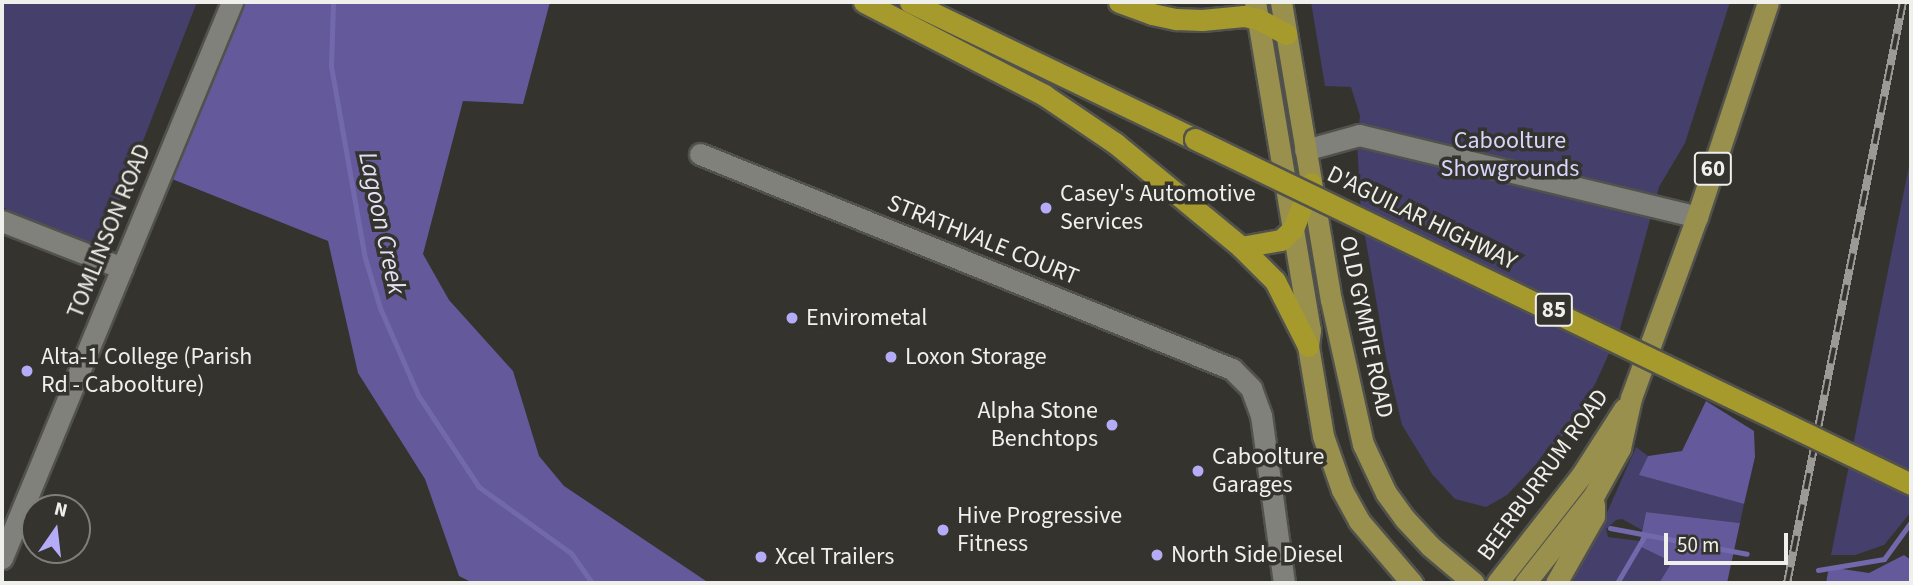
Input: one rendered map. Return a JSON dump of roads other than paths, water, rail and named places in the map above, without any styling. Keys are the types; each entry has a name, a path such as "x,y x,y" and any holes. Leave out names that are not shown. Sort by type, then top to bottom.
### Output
{"highway":[{"path":"864,2 1078,116 1241,247 1275,281 1308,346"},
{"name":"D'AGUILAR HIGHWAY","path":"910,2 1911,484"},
{"path":"1119,2 1152,15 1176,19 1202,20 1244,16 1257,10 1286,34"},
{"path":"1241,247 1280,240 1293,229 1311,183"}],"main road":[{"name":"OLD GYMPIE ROAD","path":"1281,2 1311,183 1363,444 1386,493 1418,534 1474,583"},
{"name":"BEERBURRUM ROAD","path":"1525,583 1594,495 1620,448 1631,398 1697,218 1768,2"},
{"path":"1257,10 1310,330 1308,346 1323,436 1342,491 1371,538 1412,583"},
{"name":"BEERBURRUM ROAD","path":"1497,583 1581,476 1631,398"},
{"name":"60","path":"1556,583 1594,516 1594,495"}],"street":[{"name":"TOMLINSON ROAD","path":"2,558 232,2"},
{"path":"1306,150 1359,135 1512,175 1697,218"},
{"name":"STRATHVALE COURT","path":"700,154 1217,362 1244,378 1258,402 1261,415 1284,583"},
{"path":"2,221 122,268"}],"waterway":[{"name":"Lagoon Creek","path":"333,2 331,66 365,258 380,308 418,395 479,487 571,553 592,583"},
{"path":"1818,570 1884,559 1911,522"},
{"path":"1610,528 1747,554"},
{"path":"1617,583 1645,535"}],"railway":[{"path":"1787,583 1903,2"}],"place":[{"name":"Casey's Automotive Services","path":"1046,208"},
{"name":"Envirometal","path":"792,318"},
{"name":"Loxon Storage","path":"891,357"},
{"name":"Alta-1 College (Parish Rd - Caboolture)","path":"27,371"},
{"name":"Alpha Stone Benchtops","path":"1112,425"},
{"name":"Caboolture Garages","path":"1198,471"},
{"name":"Hive Progressive Fitness","path":"943,530"},
{"name":"North Side Diesel","path":"1157,555"},
{"name":"Xcel Trailers","path":"761,557"}],"park label":[{"name":"Caboolture Showgrounds","path":"1510,155"}]}
